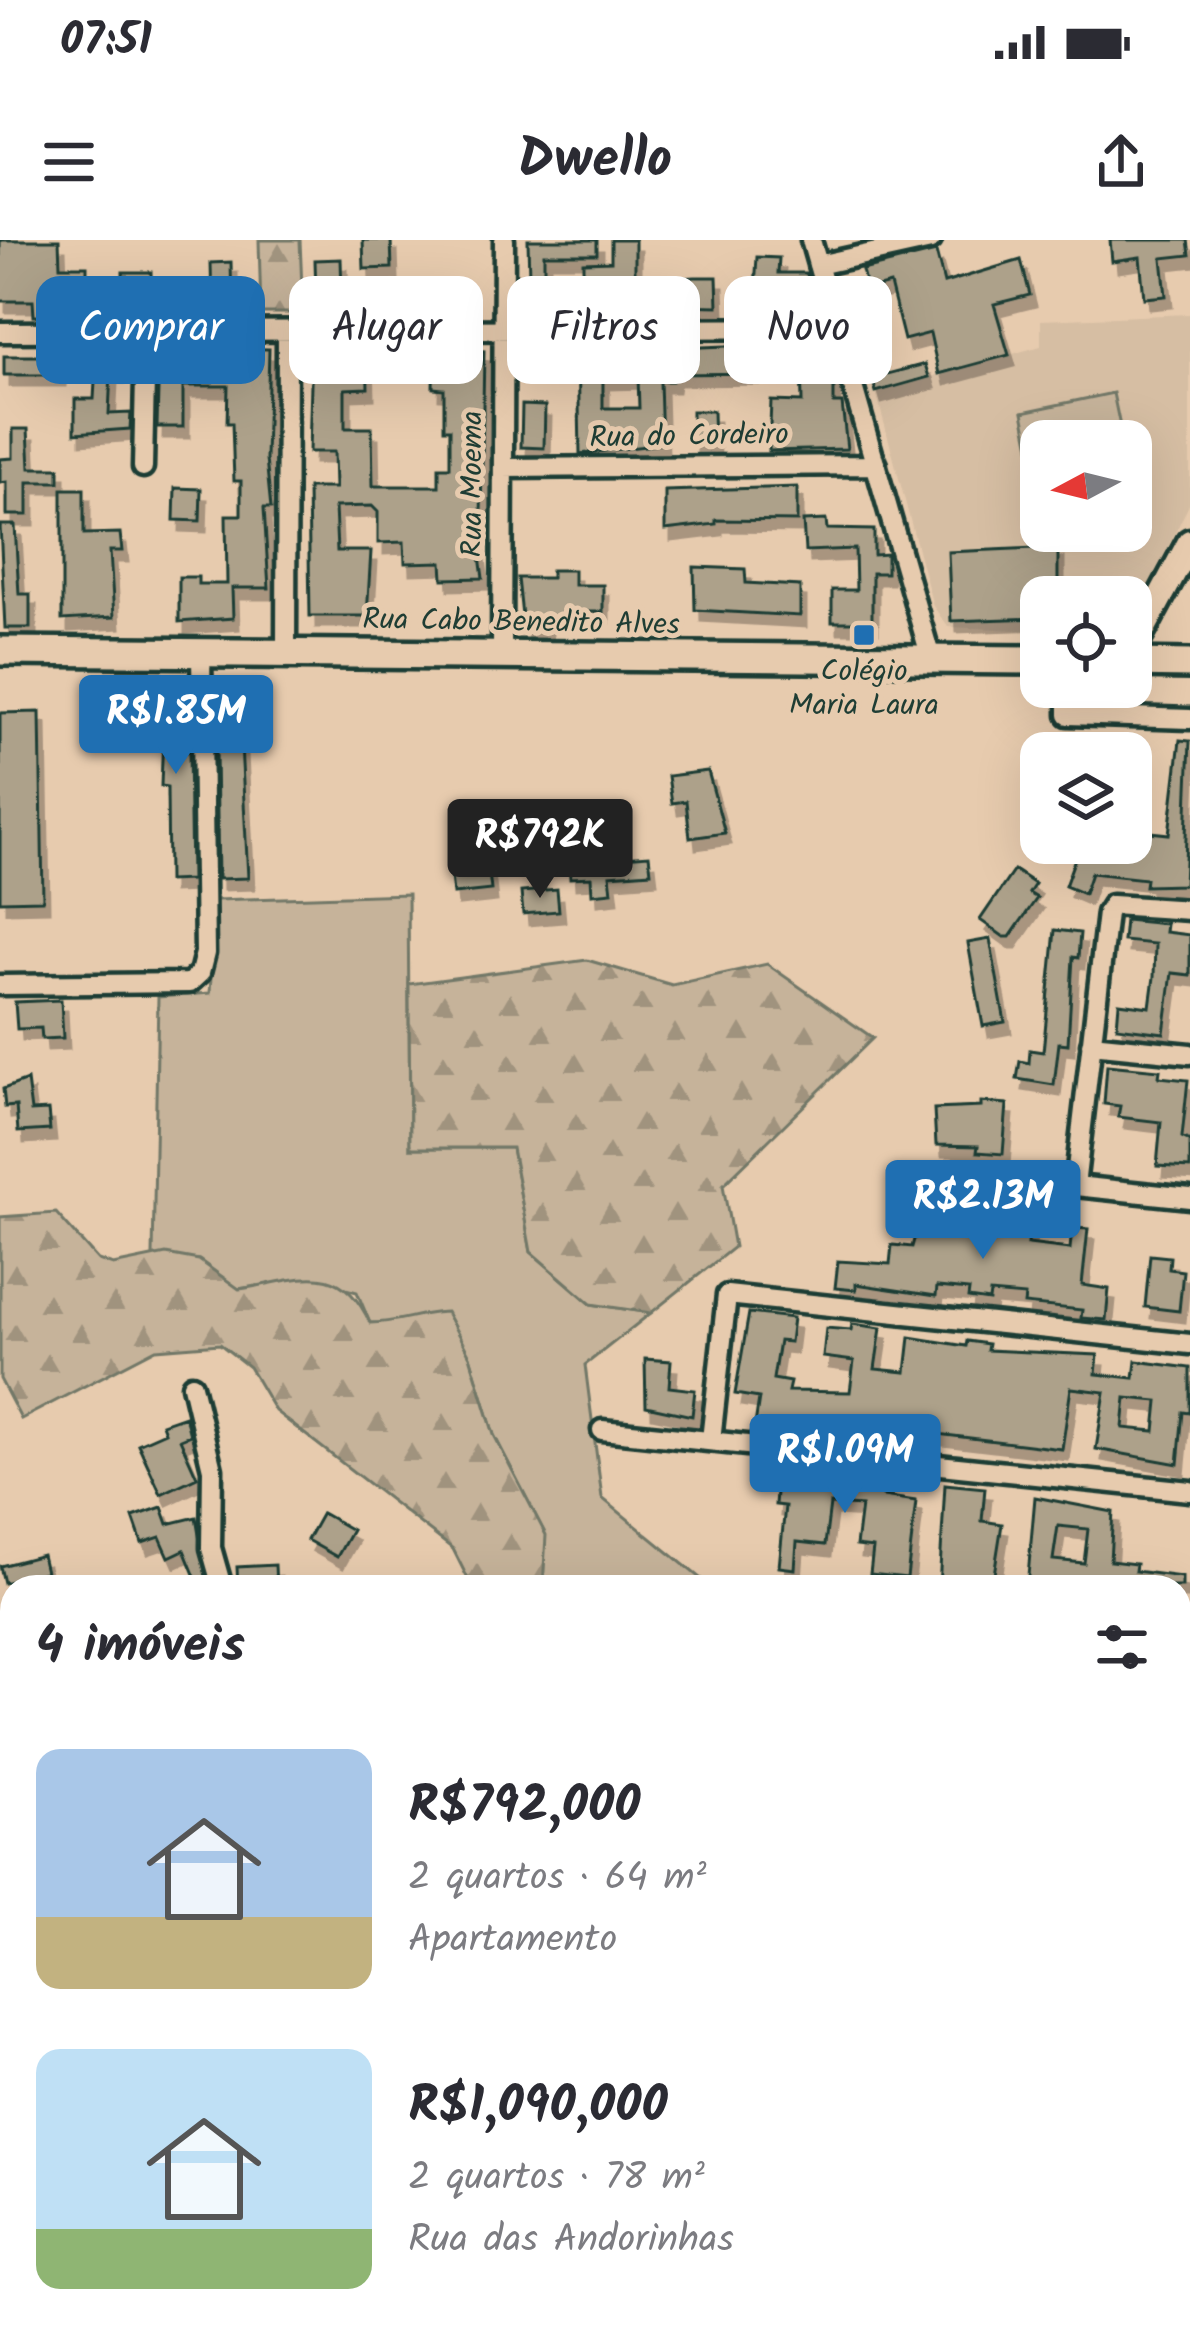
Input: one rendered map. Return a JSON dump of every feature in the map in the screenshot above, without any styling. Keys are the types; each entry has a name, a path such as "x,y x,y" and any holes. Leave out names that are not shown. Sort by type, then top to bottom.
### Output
{"main road":[{"name":"Rua Cabo Benedito Alves","path":"0,651 1020,660"},
{"path":"1152,663 1190,664"}],"street":[{"name":"Rua Moema","path":"502,656 504,240"},
{"path":"811,240 821,276"},
{"path":"818,266 931,240"},
{"path":"265,332 724,329"},
{"path":"0,332 36,332"},
{"path":"286,653 287,332"},
{"path":"143,467 145,384"},
{"path":"853,384 932,662"},
{"name":"Rua do Cordeiro","path":"503,469 876,465"},
{"path":"1152,613 1190,542"},
{"path":"0,985 189,983 200,973 205,953 201,652"},
{"path":"1068,708 1068,716 1190,719"},
{"path":"1075,1186 1103,924 1112,905 1190,910"},
{"path":"1091,1044 1190,1054"},
{"path":"952,1173 1190,1198"},
{"path":"711,1440 727,1295 1190,1344"},
{"path":"192,1385 212,1469 212,1548 219,1575"},
{"path":"602,1430 1190,1491"}],"shaded area":[{"path":"1190,314 1190,503 1152,578 1020,576 1020,630 948,627 933,606 876,392 1041,346 1041,320"}],"green space":[{"path":"259,240 300,240 301,276 289,276 289,313 265,313 265,276 260,276"},
{"path":"1113,393 1119,420 1025,420 1023,412"},
{"path":"408,894 410,1148 512,1148 531,1252 591,1304 651,1313 585,1365 602,1498 696,1575 543,1575 545,1534 494,1435 470,1356 397,1323 370,1323 357,1292 309,1279 238,1289 198,1260 153,1256 158,997 210,993 216,900"},
{"path":"587,960 672,985 767,964 873,1038 723,1185 734,1247 651,1313 591,1304 531,1252 512,1148 410,1148 409,984"},
{"path":"56,1213 98,1260 113,1265 166,1254 199,1260 239,1289 300,1278 332,1281 358,1302 370,1323 446,1312 470,1356 494,1435 546,1535 544,1575 466,1575 453,1549 275,1411 249,1367 220,1344 156,1349 21,1419 0,1379 0,1217"}],"building":[{"path":"0,240 59,240 60,266 87,266 87,276 36,276 36,316 33,301 0,301"},
{"path":"363,240 391,240 392,268 364,269"},
{"path":"528,240 597,240 597,254 544,254 544,276 529,276"},
{"path":"611,240 635,240 635,276 583,276 583,262 611,261"},
{"path":"1110,240 1188,240 1190,255 1162,258 1166,296 1144,298 1140,257 1112,261"},
{"path":"936,252 944,283 1021,260 1030,295 994,304 1009,355 939,374 930,333 904,340 892,276 864,276 862,270"},
{"path":"757,257 779,258 778,273 807,276 756,276"},
{"path":"341,259 342,276 315,276 315,260"},
{"path":"231,262 231,276 211,276 211,263"},
{"path":"123,272 151,272 151,276 123,276"},
{"path":"700,277 717,277 718,306 700,306"},
{"path":"724,346 724,373 700,374 700,347"},
{"path":"265,349 269,349 266,459 271,508 264,508 269,588 232,588 233,618 179,622 179,577 198,577 198,584 227,584 226,515 241,515 241,481 234,481 232,423 227,423 228,386 183,386 183,427 157,427 158,384 265,384"},
{"path":"484,351 481,519 475,519 483,578 443,579 442,562 405,563 404,542 378,543 378,512 372,506 335,507 337,551 371,551 367,616 310,616 308,488 335,488 334,452 309,452 311,384 368,384 368,388 345,389 345,428 372,428 373,486 439,486 439,467 450,467 450,429 444,429 444,389 433,388 433,384 483,384"},
{"path":"4,356 36,356 36,375 4,375"},
{"path":"925,364 929,377 876,392 874,384 892,384 892,373"},
{"path":"95,384 110,384 109,414 131,413 130,429 75,433 75,399 94,399"},
{"path":"579,384 603,384 603,408 639,408 638,384 660,384 662,444 580,454"},
{"path":"802,384 834,384 834,403 842,403 847,449 769,451 771,401 802,402"},
{"path":"522,405 545,406 544,448 521,447"},
{"path":"692,411 713,411 714,445 692,445"},
{"path":"13,429 28,429 30,468 59,468 59,482 28,482 28,515 7,515 7,482 0,483 0,459 13,458"},
{"path":"797,487 797,521 716,520 716,524 665,530 665,491"},
{"path":"175,488 201,489 200,521 174,520"},
{"path":"62,489 84,489 84,534 120,533 122,551 110,551 114,617 62,620"},
{"path":"826,520 827,529 874,530 874,555 887,554 887,573 872,573 872,622 832,622 832,590 856,590 855,549 805,551 803,521"},
{"path":"0,525 15,525 19,594 30,594 30,628 5,628"},
{"path":"948,552 1058,552 1058,576 1020,576 1020,619 951,621"},
{"path":"694,567 745,569 746,583 800,586 800,616 695,610"},
{"path":"551,570 574,570 574,585 603,585 603,612 570,612 570,617 546,617 546,626 523,626 518,578 551,578"},
{"path":"188,685 191,880 168,881 167,787 161,786 164,709 156,709 155,686"},
{"path":"215,687 238,687 248,878 218,879"},
{"path":"40,712 43,900 0,901 0,713"},
{"path":"1180,740 1190,741 1184,885 1145,886 1146,879 1091,873 1084,894 1065,886 1073,864 1152,864 1152,832 1169,834"},
{"path":"708,771 725,833 690,838 686,801 672,803 668,776"},
{"path":"487,854 491,890 453,894 449,858"},
{"path":"649,855 651,872 610,875 612,892 592,894 591,877 570,878 569,861"},
{"path":"1014,870 1035,884 1029,893 1037,898 1010,937 1004,937 980,920"},
{"path":"557,889 559,911 523,914 521,892"},
{"path":"1125,920 1166,924 1165,932 1190,935 1190,975 1172,973 1164,1033 1117,1027 1119,1003 1150,1007 1154,977 1155,944 1123,941"},
{"path":"1055,930 1080,933 1078,958 1073,957 1068,1044 1059,1043 1054,1085 1017,1079 1020,1061 1029,1063 1030,1050 1043,1052"},
{"path":"990,939 1005,1022 983,1026 968,943"},
{"path":"61,1000 63,1038 42,1039 41,1028 17,1029 15,1002"},
{"path":"1107,1065 1160,1070 1159,1077 1188,1080 1182,1137 1190,1141 1190,1168 1157,1166 1161,1122 1118,1117 1120,1106 1104,1104"},
{"path":"27,1080 31,1111 48,1110 50,1130 18,1132 16,1106 5,1107 3,1089"},
{"path":"981,1102 1007,1104 1003,1154 977,1152 978,1146 936,1145 934,1109 981,1107"},
{"path":"956,1194 977,1196 973,1236 1005,1239 1009,1201 1032,1204 1028,1244 1070,1249 1072,1228 1088,1229 1082,1285 1109,1289 1106,1320 1081,1318 1082,1310 1024,1304 1025,1296 990,1293 989,1301 968,1298 969,1290 937,1287 936,1296 856,1284 856,1290 835,1288 838,1261 890,1264 892,1245 912,1247 926,1196 954,1203"},
{"path":"1150,1255 1170,1257 1169,1269 1183,1271 1179,1311 1145,1307"},
{"path":"749,1313 793,1318 790,1342 779,1341 773,1379 790,1382 788,1391 850,1392 854,1361 823,1357 826,1328 851,1330 852,1324 881,1328 875,1369 906,1372 910,1337 966,1346 967,1341 988,1344 987,1350 1098,1355 1096,1374 1134,1378 1136,1361 1190,1368 1190,1413 1183,1412 1178,1464 1096,1449 1105,1392 1071,1388 1062,1449 811,1419 810,1426 784,1423 783,1429 755,1425 759,1398 735,1394","holes":["1126,1398 1158,1401 1155,1431 1123,1428"]},
{"path":"645,1359 671,1361 669,1387 695,1390 692,1416 646,1406"},
{"path":"185,1416 190,1435 180,1439 197,1477 161,1494 138,1444 165,1432 162,1424"},
{"path":"778,1466 885,1478 883,1496 916,1501 907,1575 870,1574 873,1548 856,1546 861,1506 830,1504 825,1545 797,1542 795,1569 779,1567 785,1506 775,1505"},
{"path":"945,1484 985,1488 982,1521 1002,1524 994,1575 940,1575"},
{"path":"1035,1497 1113,1512 1110,1561 1136,1564 1135,1571 1166,1575 1028,1575","holes":["1058,1526 1088,1529 1084,1563 1053,1560"]},
{"path":"162,1507 168,1524 196,1517 206,1575 194,1575 184,1550 169,1557 160,1537 142,1543 133,1517"},
{"path":"322,1513 352,1530 337,1557 307,1540"},
{"path":"42,1555 46,1572 2,1575 0,1566"},
{"path":"275,1565 275,1575 237,1575 237,1567"}],"place":[{"name":"Colégio Maria Laura","path":"864,635"}]}
